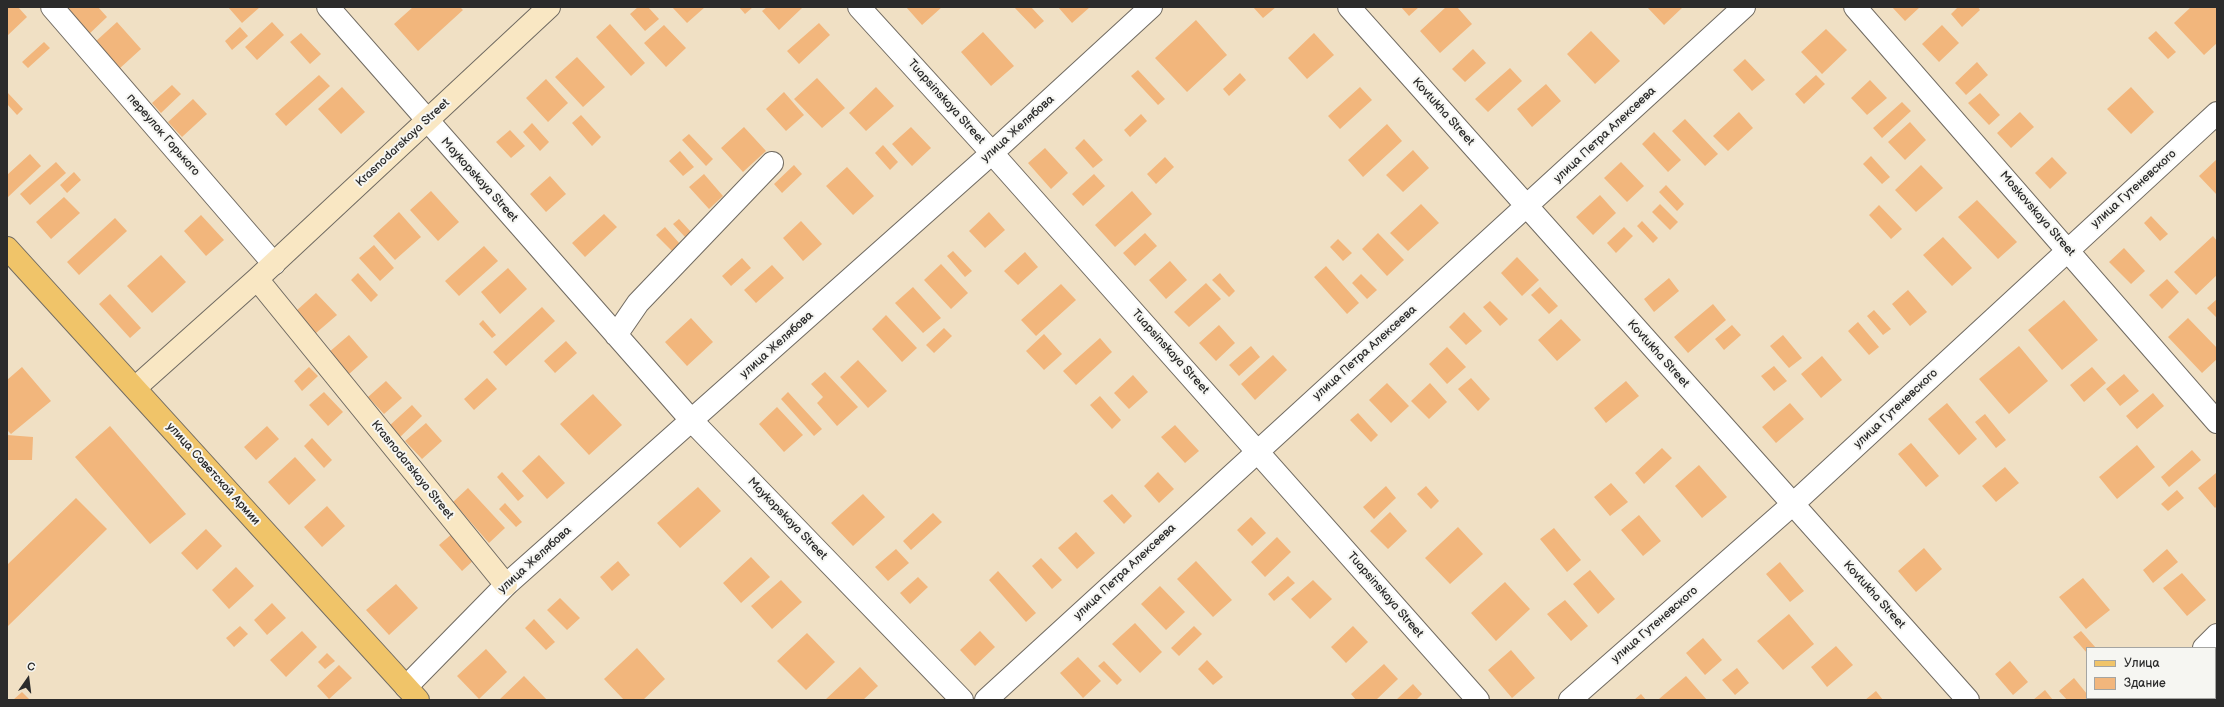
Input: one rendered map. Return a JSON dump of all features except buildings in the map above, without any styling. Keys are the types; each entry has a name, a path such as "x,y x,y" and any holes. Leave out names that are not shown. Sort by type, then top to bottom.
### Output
{"main road":[{"name":"Krasnodarskaya Street","path":"135,388 274,264 549,7"},
{"name":"улица Советской Армии","path":"7,248 412,693"},
{"name":"Krasnodarskaya Street","path":"257,279 506,585"}],"street":[{"name":"переулок Горького","path":"52,7 274,264"},
{"name":"Maykopskaya Street","path":"328,7 692,421 962,700"},
{"name":"Tuapsinskaya Street","path":"859,7 992,153 1478,700"},
{"name":"улица Желябова","path":"412,693 506,585 992,153 1151,7"},
{"name":"Kovtukha Street","path":"1349,7 1968,700"},
{"name":"улица Петра Алексеева","path":"986,700 1257,450 1527,207 1744,7"},
{"name":"Moskovskaya Street","path":"1855,7 2068,249 2217,422"},
{"name":"улица Гутеневского","path":"1570,700 1792,504 2217,113"},
{"path":"616,334 638,303 772,163"},
{"path":"2205,647 2217,635"}]}
